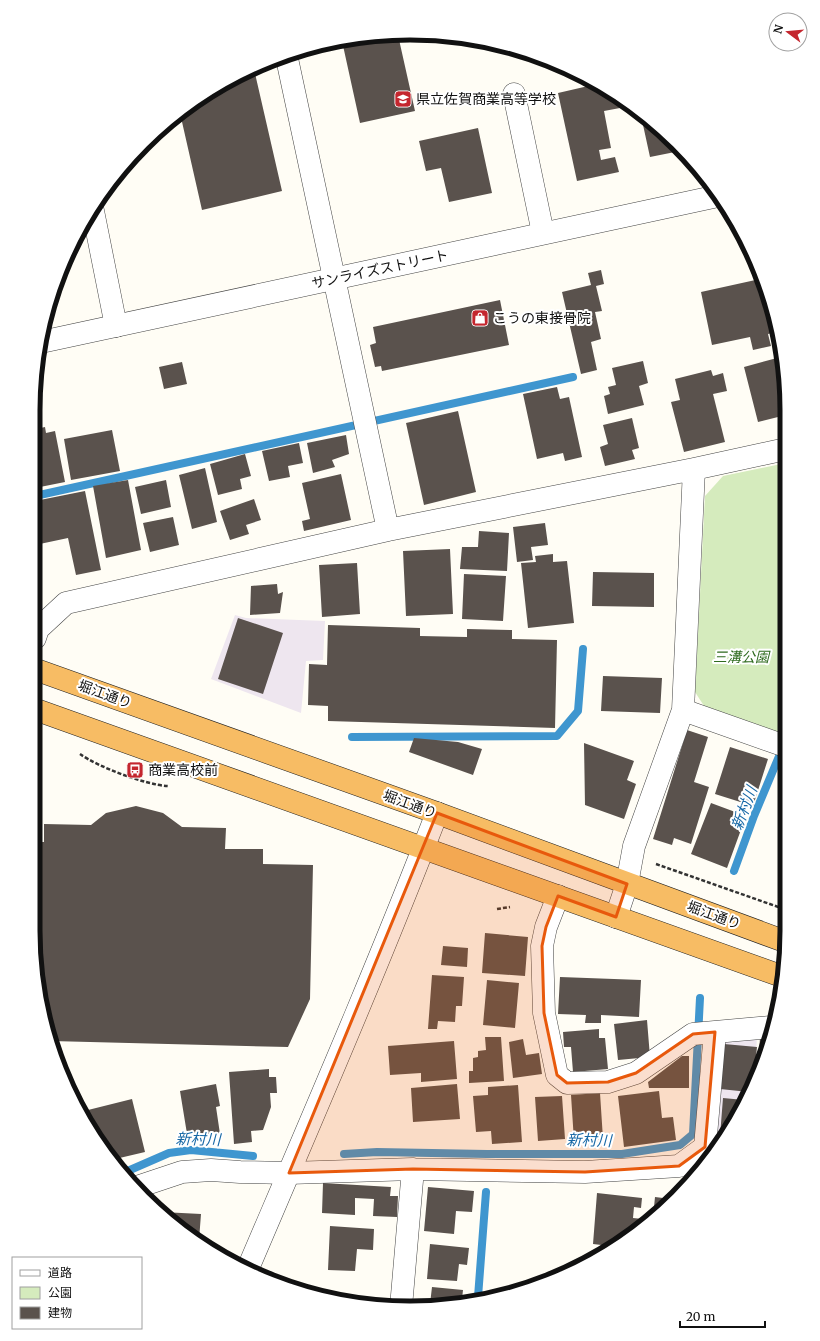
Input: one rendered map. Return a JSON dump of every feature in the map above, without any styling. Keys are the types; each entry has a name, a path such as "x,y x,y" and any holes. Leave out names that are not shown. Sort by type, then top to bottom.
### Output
{"highway":[{"name":"堀江通り","path":"40,671 437,813 780,939"},
{"path":"40,711 777,975"}],"street":[{"path":"288,61 388,530"},
{"path":"514,94 543,233"},
{"name":"サンライズストリート","path":"47,341 713,197"},
{"path":"95,216 116,326"},
{"path":"40,627 66,603 388,530 780,450"},
{"path":"616,917 627,884 634,846 683,710 694,469"},
{"path":"683,710 780,744"},
{"path":"250,1265 289,1173 437,813"},
{"path":"558,896 546,927 542,946 544,1013 557,1075 567,1083 608,1082 636,1073 693,1034 767,1026"},
{"path":"706,1153 715,1032"},
{"path":"141,1186 182,1172 211,1170 289,1173 413,1169 585,1172 679,1166 704,1156"},
{"path":"402,1301 413,1169"}],"highlighted area":[{"path":"437,813 627,884 616,917 558,896 546,927 542,946 544,1013 557,1075 567,1083 608,1082 636,1073 693,1034 715,1032 705,1147 679,1166 585,1172 413,1169 289,1173"}],"shaded area":[{"path":"235,615 246,618 325,621 323,660 306,661 301,713 211,679"},
{"path":"757,1034 756,1062 742,1095 718,1137 714,1137 721,1039"}],"green space":[{"name":"三溝公園","path":"780,464 780,733 706,709 695,692 705,496 723,476"}],"building":[{"path":"399,40 415,111 360,123 343,46 362,43"},
{"path":"255,74 282,191 202,210 181,119 204,102"},
{"path":"588,86 619,104 620,108 604,111 611,148 599,150 601,160 615,157 619,172 577,181 558,93"},
{"path":"642,122 675,152 650,157"},
{"path":"478,128 492,193 449,202 441,168 426,171 419,141"},
{"path":"601,270 604,284 596,286 602,311 595,312 601,339 591,342 597,370 581,374 562,292 591,285 588,273"},
{"path":"756,280 772,333 768,334 771,346 753,350 750,337 712,345 701,292"},
{"path":"500,300 509,345 382,371 381,366 375,367 370,345 376,343 373,327"},
{"path":"776,358 780,416 758,422 744,367"},
{"path":"643,361 648,383 639,386 644,405 608,414 604,396 610,394 608,387 616,385 612,368"},
{"path":"182,362 187,384 164,389 159,367"},
{"path":"711,370 713,376 723,373 727,391 713,394 725,442 684,452 671,402 680,400 675,379"},
{"path":"557,387 560,399 569,397 582,457 565,461 563,453 537,459 523,394"},
{"path":"458,411 476,492 424,505 406,423"},
{"path":"632,418 639,448 632,450 635,459 605,466 600,447 608,444 603,425"},
{"path":"45,427 46,433 55,431 65,482 40,487 40,428"},
{"path":"112,430 120,471 71,480 64,439"},
{"path":"346,435 349,454 332,460 335,467 313,473 307,443"},
{"path":"299,443 303,463 288,466 290,477 269,481 262,451"},
{"path":"245,454 251,476 240,479 242,489 218,495 210,464"},
{"path":"205,468 217,522 192,529 179,475"},
{"path":"341,474 351,520 304,531 302,521 310,519 302,483"},
{"path":"128,480 141,550 106,558 93,486"},
{"path":"166,480 171,507 141,514 135,487"},
{"path":"85,491 101,570 76,575 68,538 40,544 40,500"},
{"path":"254,499 261,520 246,525 249,534 230,540 220,511"},
{"path":"173,517 179,545 150,552 143,523"},
{"path":"545,523 548,545 531,547 533,560 517,562 513,527"},
{"path":"479,531 509,533 507,571 460,569 462,547 478,547"},
{"path":"450,549 453,614 406,616 403,551"},
{"path":"553,554 553,562 567,561 574,623 528,628 521,563 536,562 535,556"},
{"path":"357,563 360,614 322,617 319,565"},
{"path":"593,572 654,573 654,607 592,606"},
{"path":"464,574 506,576 503,621 462,619"},
{"path":"277,584 278,594 283,592 280,613 250,615 251,586"},
{"path":"238,618 283,633 263,694 218,679"},
{"path":"328,625 420,628 420,636 467,637 467,629 512,630 512,639 557,640 555,728 328,721 328,706 308,705 309,664 327,665"},
{"path":"603,676 662,678 660,713 601,711"},
{"path":"687,730 708,737 694,782 709,787 691,844 674,838 672,845 653,839"},
{"path":"414,738 458,742 482,749 473,775 409,752"},
{"path":"584,743 634,761 627,780 636,784 624,819 585,805"},
{"path":"730,747 768,759 753,806 715,794"},
{"path":"711,803 746,816 727,868 691,854"},
{"path":"136,806 163,813 182,827 226,828 225,849 263,849 263,864 313,865 310,999 288,1047 57,1041 47,1003 43,979 40,931 40,842 44,842 44,824 91,825 106,813"},
{"path":"485,933 528,937 525,976 482,973"},
{"path":"443,946 468,948 467,967 441,965"},
{"path":"432,975 464,977 462,1006 456,1006 455,1022 438,1021 437,1029 428,1029"},
{"path":"560,977 641,980 639,1017 601,1015 601,1023 585,1023 586,1015 558,1014"},
{"path":"487,980 519,983 515,1028 483,1025"},
{"path":"647,1020 650,1057 618,1060 614,1024"},
{"path":"599,1029 599,1038 605,1038 608,1069 573,1072 571,1047 564,1047 563,1032"},
{"path":"485,1037 501,1037 504,1081 469,1083 469,1071 473,1071 473,1058 478,1057 478,1051 486,1050"},
{"path":"760,1038 764,1038 760,1050 759,1053"},
{"path":"523,1039 526,1055 539,1053 542,1074 513,1078 509,1042"},
{"path":"454,1041 457,1079 421,1082 421,1073 390,1075 388,1046"},
{"path":"724,1044 757,1047 755,1064 744,1091 720,1089"},
{"path":"682,1056 689,1056 689,1088 649,1088 648,1082"},
{"path":"269,1069 269,1077 276,1077 277,1093 270,1093 271,1107 263,1130 251,1131 252,1142 234,1144 229,1072"},
{"path":"216,1084 220,1106 216,1107 220,1134 188,1140 180,1091"},
{"path":"457,1084 460,1119 413,1122 411,1088"},
{"path":"518,1085 522,1142 492,1144 491,1131 476,1132 473,1096 488,1095 488,1087"},
{"path":"659,1091 662,1118 673,1117 676,1140 624,1147 618,1096"},
{"path":"600,1093 603,1139 574,1141 571,1095"},
{"path":"562,1096 565,1139 538,1141 535,1097"},
{"path":"723,1098 739,1100 730,1116 720,1133"},
{"path":"132,1099 145,1152 118,1158 102,1137 87,1110"},
{"path":"323,1183 391,1187 390,1196 398,1196 397,1217 373,1216 374,1199 355,1198 355,1215 322,1213"},
{"path":"428,1187 474,1191 472,1212 456,1211 454,1234 424,1231"},
{"path":"597,1193 642,1198 641,1208 634,1207 633,1218 642,1219 616,1239 605,1245 593,1244"},
{"path":"655,1197 666,1198 654,1209"},
{"path":"170,1212 201,1214 199,1236"},
{"path":"330,1226 374,1229 373,1250 357,1249 355,1271 328,1270"},
{"path":"430,1244 469,1248 467,1265 459,1264 457,1281 427,1279"},
{"path":"432,1287 463,1290 462,1297 430,1300"}],"waterway":[{"path":"40,495 573,377"},
{"path":"352,737 557,736 578,711 583,649"},
{"name":"新村川","path":"734,871 754,816 780,754"},
{"name":"新村川","path":"344,1154 377,1152 622,1154 680,1145 693,1134 700,998"},
{"name":"新村川","path":"128,1171 169,1153 191,1150 253,1156"},
{"path":"478,1295 486,1192"}],"place":[{"name":"県立佐賀商業高等学校","path":"403,99"},
{"name":"こうの東接骨院","path":"480,318"},
{"name":"商業高校前","path":"135,770"}]}
